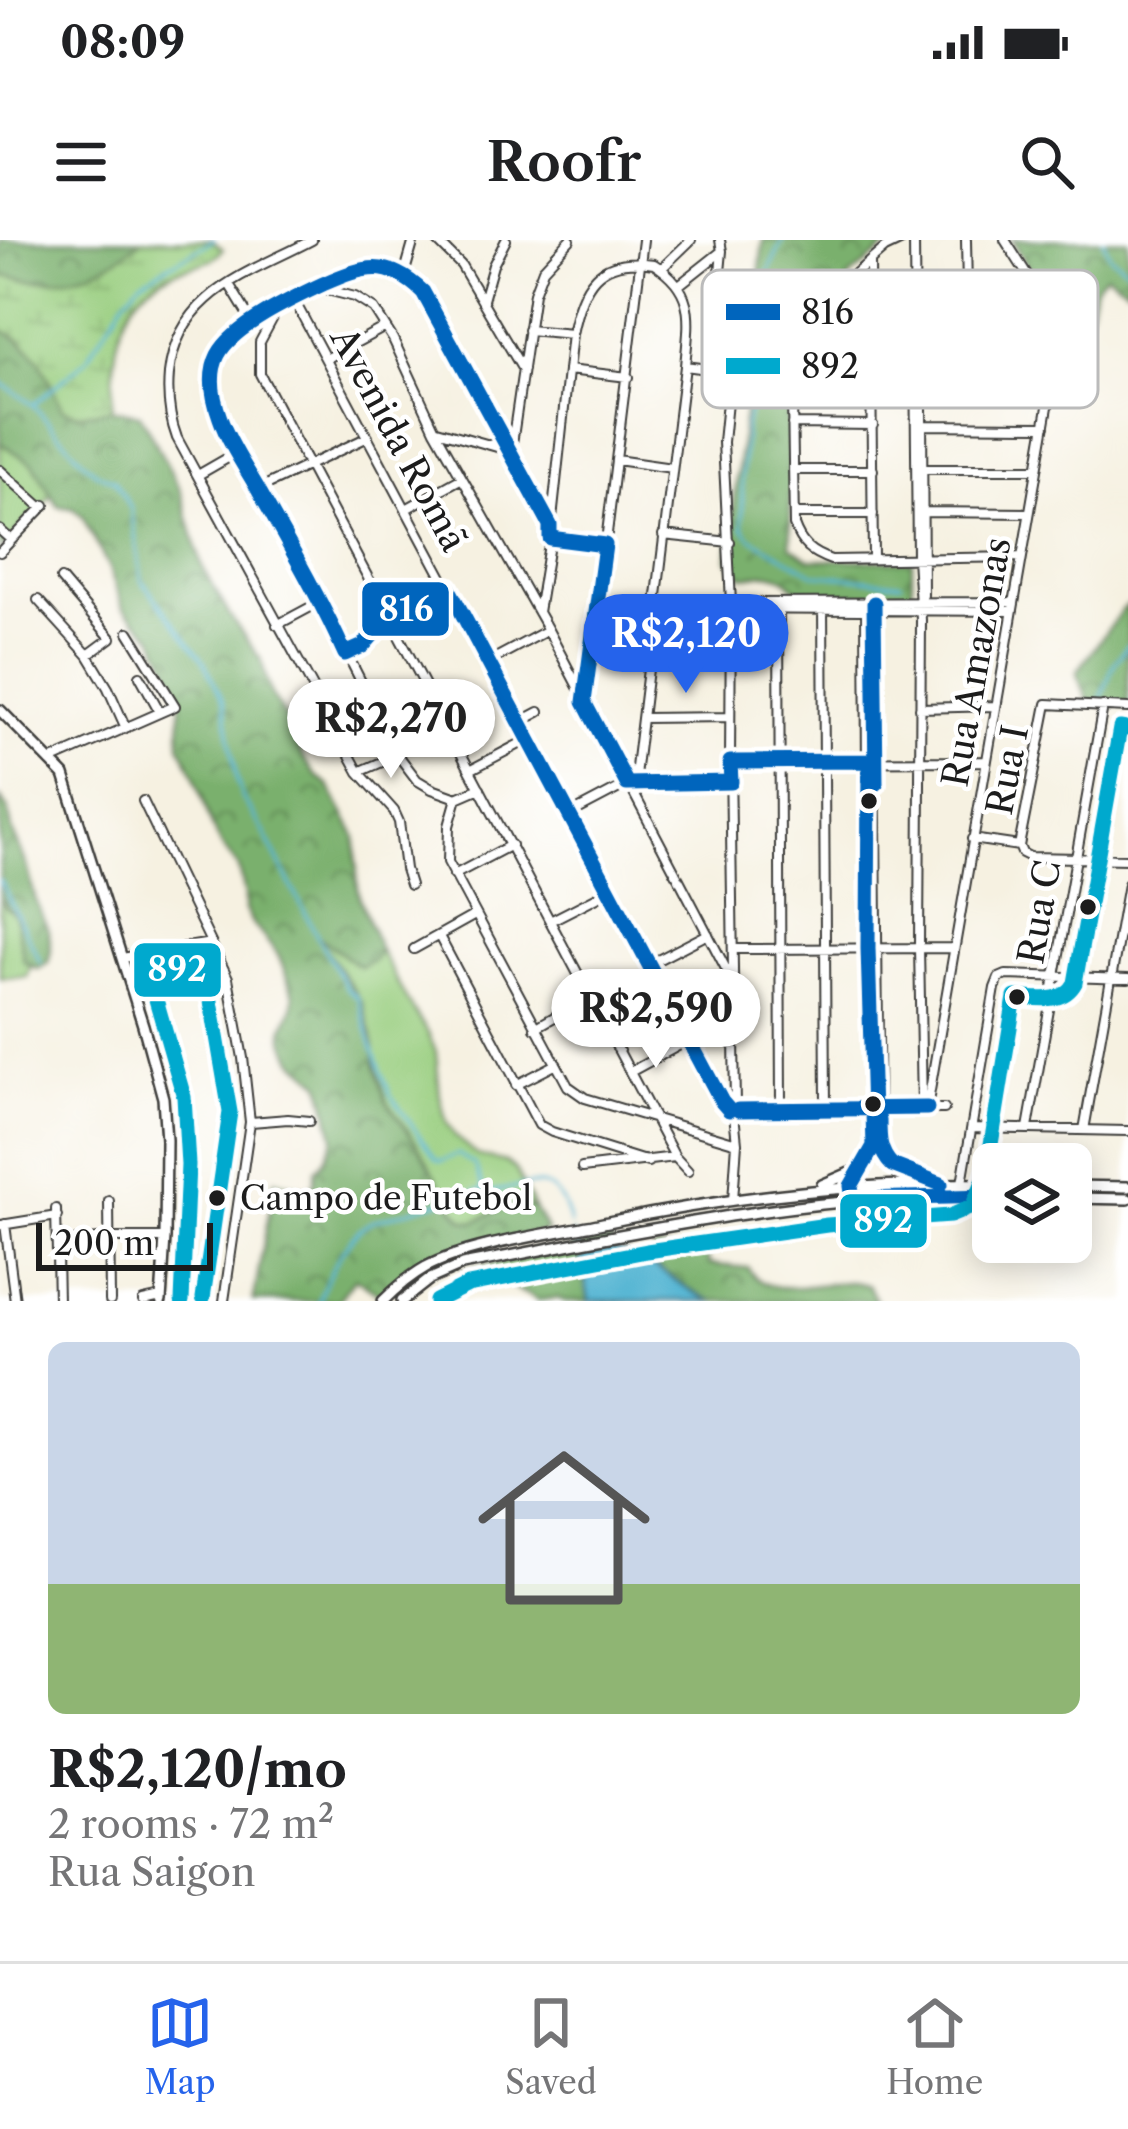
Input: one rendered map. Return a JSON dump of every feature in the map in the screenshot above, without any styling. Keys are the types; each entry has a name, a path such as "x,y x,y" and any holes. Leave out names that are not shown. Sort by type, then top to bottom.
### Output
{"street":[{"path":"312,240 205,298 190,315 172,352 170,419 359,772 399,822 410,885"},
{"path":"404,275 414,240"},
{"path":"436,240 461,265 524,371"},
{"path":"482,301 506,240"},
{"path":"511,451 534,293 543,268 570,240"},
{"path":"584,702 643,240"},
{"path":"662,268 691,240"},
{"path":"720,240 720,270"},
{"path":"859,270 902,240"},
{"path":"916,240 917,270"},
{"path":"966,240 967,270"},
{"path":"1004,240 1024,270"},
{"path":"679,285 722,251"},
{"path":"870,259 870,270"},
{"path":"538,612 578,306 590,282 614,264 642,262 662,268 679,285 689,314 686,366 643,718 630,784"},
{"path":"480,788 457,798 432,789 417,780 398,755 223,425 213,402 212,373 219,352 252,322 367,267 404,275 423,292 550,525"},
{"path":"230,284 252,322"},
{"path":"317,288 355,297 374,309 385,327 435,430 548,630 734,983"},
{"name":"Avenida Romã","path":"295,300 722,1102 734,1110"},
{"path":"280,308 260,342 260,374 675,1157 688,1171"},
{"path":"326,359 385,327"},
{"path":"528,330 572,334"},
{"path":"686,366 702,368"},
{"path":"568,370 628,376"},
{"path":"726,408 723,442 731,606 734,1200"},
{"path":"792,408 794,514 799,539 814,554 831,560 1021,557"},
{"path":"873,408 873,558"},
{"path":"919,408 919,947 924,1108"},
{"name":"Rua Amazonas","path":"924,1108 1048,408"},
{"path":"792,424 873,424"},
{"path":"919,425 1045,425"},
{"path":"919,425 921,512"},
{"path":"435,430 511,451"},
{"path":"258,489 368,437"},
{"path":"198,475 238,452"},
{"path":"616,460 672,468"},
{"path":"923,469 1036,469"},
{"path":"0,470 44,507 0,552"},
{"path":"793,470 873,470"},
{"path":"406,509 462,478"},
{"path":"921,512 1029,513"},
{"path":"794,514 873,514"},
{"path":"0,530 11,540"},
{"path":"663,535 730,542"},
{"path":"550,538 605,545"},
{"path":"61,579 111,638 88,656"},
{"path":"346,654 363,646 387,619 448,587"},
{"path":"38,600 88,656 125,727"},
{"path":"277,625 320,602"},
{"path":"731,606 1013,607"},
{"path":"779,607 782,1110"},
{"path":"824,607 826,1108"},
{"path":"870,607 877,1108 880,1151 892,1165"},
{"path":"488,662 548,630"},
{"path":"596,631 730,647"},
{"path":"50,760 175,706 129,632"},
{"path":"356,673 363,646"},
{"path":"140,676 160,712"},
{"name":"Rua I","path":"1019,846 1047,704 1103,706"},
{"path":"920,708 996,706"},
{"path":"1103,706 1128,708"},
{"name":"Rua C","path":"1028,1128 1103,706"},
{"path":"0,710 64,776 163,1098 161,1299 143,1301"},
{"path":"520,722 539,712"},
{"path":"643,718 730,717"},
{"path":"470,770 529,739"},
{"path":"359,772 398,755"},
{"path":"730,762 986,761"},
{"path":"568,815 630,784 731,782"},
{"path":"457,798 448,826 448,862 568,1086 580,1096 737,1143"},
{"path":"143,801 220,958 234,1004 250,1122 224,1301"},
{"path":"972,839 1019,846 1027,856 1128,859"},
{"path":"454,875 511,844"},
{"path":"1084,1130 1128,884"},
{"path":"552,920 609,891"},
{"path":"415,949 476,915"},
{"path":"648,965 708,934"},
{"path":"439,936 542,1128 648,1162"},
{"path":"122,958 211,943"},
{"path":"734,949 953,948"},
{"path":"947,1195 962,1184 999,978 1128,979"},
{"path":"535,1028 591,996"},
{"path":"921,1066 940,1029"},
{"path":"920,1031 933,1066 921,1066"},
{"path":"632,1071 689,1040"},
{"path":"516,1085 555,1065"},
{"path":"860,1198 851,1186 874,1146 877,1108"},
{"path":"734,1110 944,1109"},
{"path":"250,1122 309,1121"},
{"path":"972,1128 1128,1130"},
{"path":"582,1168 675,1157"},
{"path":"812,1189 861,1168 892,1165 941,1184"},
{"path":"383,1301 406,1280 440,1261 560,1231 812,1189 972,1184"},
{"path":"1092,1186 1128,1187"},
{"path":"402,1301 451,1269 572,1244 860,1198 972,1196"},
{"path":"1092,1198 1128,1199"},
{"path":"109,1201 110,1301"},
{"path":"15,1301 2,1225 56,1212 58,1301"},
{"path":"58,1243 165,1238"}],"green space":[{"path":"0,240 142,240 98,269 71,278 28,280 0,275"},
{"path":"142,240 211,240 223,249 207,262 153,283 127,312 116,348 112,409 78,414 62,409 32,352 0,329 0,275 28,280 71,278 98,269"},
{"path":"763,240 896,240 859,270 760,270"},
{"path":"1012,240 1128,240 1128,289 1106,274 1098,284 1098,270 1030,270"},
{"path":"0,329 14,334 43,363 51,383 78,414 112,409 140,414 180,489 202,566 261,660 271,694 302,756 329,786 356,836 360,899 380,950 360,967 317,936 362,1003 386,1100 464,1220 474,1222 515,1203 534,1208 547,1231 454,1251 412,1270 382,1296 355,1278 338,1301 253,1301 275,1180 307,1189 314,1184 316,1170 334,1138 324,1093 320,1082 295,1061 284,1040 294,995 278,955 245,910 239,868 212,827 180,745 177,684 154,637 123,608 82,516 58,506 33,463 0,443"},
{"path":"745,408 790,408 791,546 809,559 912,561 912,596 799,593 777,575 739,574 728,558"},
{"path":"0,443 33,463 52,495 0,549"},
{"path":"1128,605 1128,705 1088,701 1077,672"},
{"path":"0,798 8,808 49,932 48,963 38,969 24,961 15,914 5,907 0,893"},
{"path":"0,893 16,919 31,967 27,977 0,978"},
{"path":"314,932 373,960 380,950 436,1052 446,1121 477,1155 506,1162 516,1170 534,1208 515,1203 474,1222 464,1220 453,1207 386,1100 362,1003"},
{"path":"612,1240 612,1251 584,1256 579,1275 587,1285 589,1301 537,1300 512,1287 503,1275 463,1270"},
{"path":"655,1248 707,1254 709,1264 748,1268 757,1278 779,1287 859,1283 869,1286 876,1301 713,1301 648,1260"}],"water":[{"path":"608,1250 637,1257 713,1301 589,1301 585,1280 575,1268 584,1256"}],"waterway":[{"path":"33,405 86,360 141,281 214,240"},
{"path":"769,270 783,240"},
{"path":"1103,240 1110,256 1128,269"},
{"path":"0,382 33,405 86,464 117,484 131,509 142,581 204,661 224,702 243,799 348,990 358,998 390,1094 436,1159 458,1154 475,1165 484,1189"},
{"path":"749,408 742,479 743,528 751,538 815,574 902,583"},
{"path":"1101,699 1114,664 1128,645"},
{"path":"0,881 41,963"},
{"path":"319,1301 347,1244 372,1221 484,1189 541,1185 558,1195 570,1224"},
{"path":"573,1233 585,1256"}],"transit line":[{"name":"816","path":"729,1110 448,587 387,619 363,646 345,654 233,446 215,403 212,379 218,355 265,314 323,284 375,268 398,274 423,292 550,525 550,538 605,545 584,702 627,784 731,782 730,762 869,761 874,1146 851,1186"},
{"name":"816","path":"874,603 876,784"},
{"name":"892","path":"436,1301 468,1285 647,1251 827,1225 950,1216 972,1207 986,1175 1015,997 1057,997 1075,983 1120,728 1126,729"},
{"name":"892","path":"182,1301 188,1165 184,1097 149,975 199,966 208,984 230,1112 203,1298"},
{"name":"816","path":"738,1110 927,1108"},
{"name":"816","path":"879,1120 882,1150 892,1165 941,1184"},
{"name":"816","path":"851,1186 860,1199 972,1196"}],"place":[{"name":"Campo de Futebol","path":"217,1198"}]}
